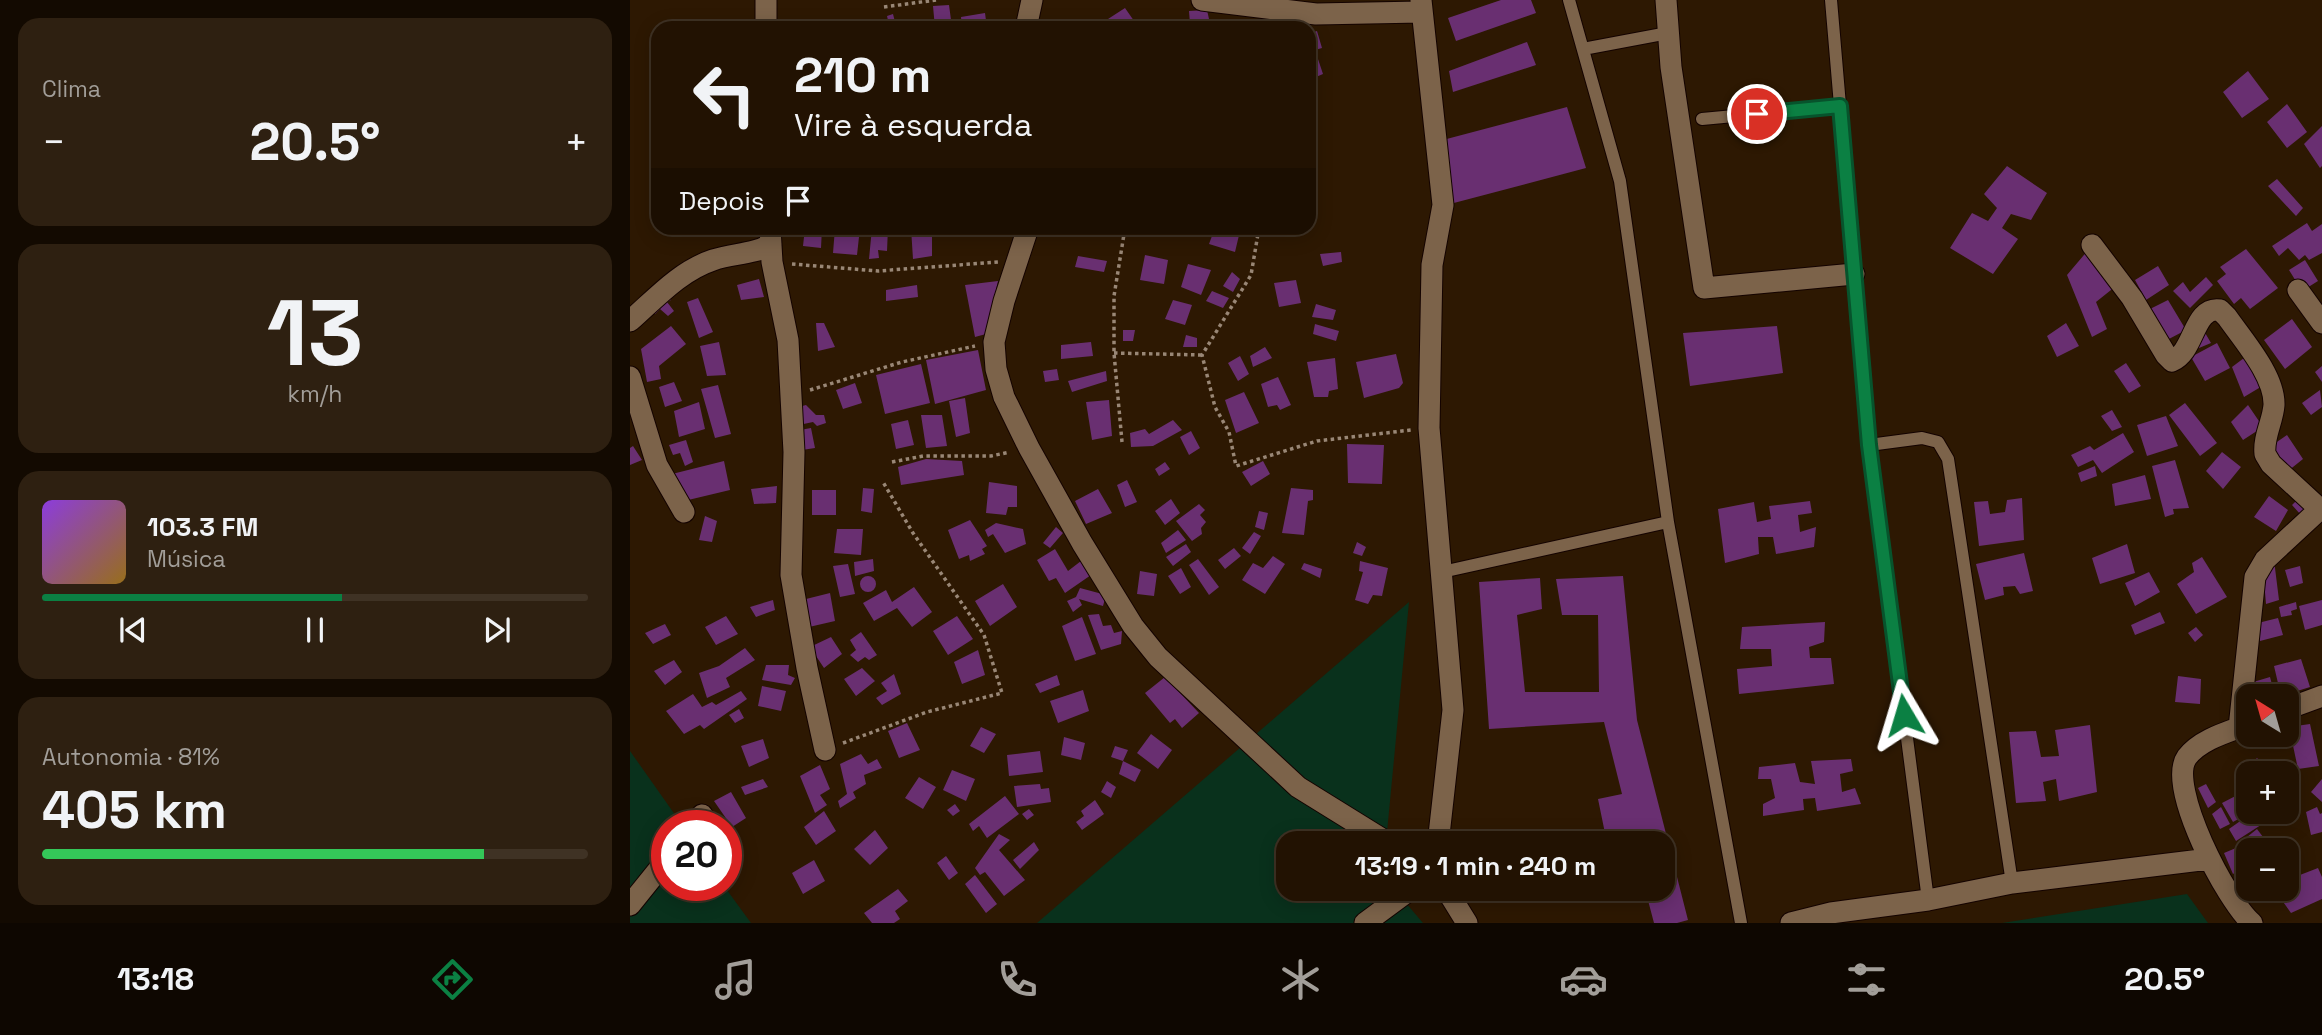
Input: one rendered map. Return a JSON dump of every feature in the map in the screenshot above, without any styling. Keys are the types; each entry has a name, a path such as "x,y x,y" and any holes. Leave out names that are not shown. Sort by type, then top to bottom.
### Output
{"street":[{"path":"766,0 766,21"},
{"path":"1028,21 1032,0"},
{"path":"1202,0 1316,13 1421,6 1443,205 1432,265 1429,428 1453,710 1439,831"},
{"path":"1666,0 1671,67 1704,288 1854,274"},
{"path":"1026,235 994,342 996,369 1004,397 1029,448 1082,543 1133,626 1158,657 1298,787 1369,831"},
{"path":"630,321 692,269 732,254 760,251 771,245 788,340 794,452 791,575 804,655 825,750"},
{"path":"2092,245 2132,298 2166,355 2172,360 2185,351 2202,317 2208,311 2220,310 2227,317 2267,377 2273,393 2274,406 2264,454 2271,464 2321,510 2264,560 2255,577 2247,684"},
{"path":"2298,290 2322,323"},
{"path":"630,377 657,465 684,512"},
{"path":"2300,704 2322,696"},
{"path":"2236,729 2207,741 2193,751 2185,759 2182,774 2185,797 2209,859 2243,916 2252,923"},
{"path":"1791,923 2012,883 2209,859"},
{"path":"630,905 651,879"},
{"path":"1365,923 1395,901"},
{"path":"1453,901 1467,923"}],"lane":[{"path":"1569,0 1620,181 1668,522 1741,923"},
{"path":"1831,0 1869,445 1928,900"},
{"path":"1583,49 1668,33"},
{"path":"1702,119 1840,106"},
{"path":"1869,445 1922,438 1938,442 1948,459 2012,883"},
{"path":"1442,572 1668,522"}],"path":[{"path":"884,7 936,0"},
{"path":"1122,442 1114,353 1114,296 1124,235"},
{"path":"1258,235 1251,275 1202,355 1214,407 1229,432 1236,466 1317,441 1429,428"},
{"path":"771,245 878,271 1017,261"},
{"path":"791,396 902,362 994,342"},
{"path":"1114,353 1202,355"},
{"path":"892,462 923,456 990,456 1029,448"},
{"path":"825,750 928,712 1002,693 984,635 913,533 883,482"}],"green space":[{"path":"1409,602 1387,831 1276,831 1276,901 1404,901 1423,923 1037,923"},
{"path":"630,751 672,810 651,810 651,901 735,901 751,923 630,923"},
{"path":"2187,894 2208,923 2002,923"}],"building":[{"path":"1501,0 1531,0 1536,13 1456,41 1448,18"},
{"path":"949,5 951,21 934,21 933,6"},
{"path":"1125,8 1134,21 1109,21 1108,19"},
{"path":"1207,10 1209,21 1190,21 1189,11"},
{"path":"985,13 986,21 961,21 961,17"},
{"path":"893,14 895,21 888,21 887,16"},
{"path":"1316,31 1322,48 1316,50"},
{"path":"1527,42 1536,65 1453,92 1449,71"},
{"path":"1316,53 1323,74 1316,77"},
{"path":"2248,71 2269,99 2242,118 2223,92"},
{"path":"2287,104 2307,132 2287,148 2267,122"},
{"path":"1567,107 1586,168 1450,204 1439,141"},
{"path":"2322,126 2322,166 2320,168 2304,144"},
{"path":"2007,166 2047,193 2031,220 2011,214 2002,228 2018,239 1993,274 1950,248 1972,213 1988,221 1997,208 1984,194"},
{"path":"2277,179 2303,208 2296,216 2268,186"},
{"path":"2307,223 2312,231 2322,224 2322,253 2309,260 2305,255 2299,260 2288,248 2279,256 2272,246"},
{"path":"804,235 822,235 821,248 803,246"},
{"path":"834,235 859,235 857,255 833,253"},
{"path":"871,235 888,235 887,251 878,250 879,258 869,259"},
{"path":"911,235 932,235 932,256 913,259"},
{"path":"1212,235 1239,235 1235,252 1209,244"},
{"path":"2089,249 2116,286 2096,302 2107,329 2092,337 2067,275"},
{"path":"2246,249 2278,288 2250,309 2241,298 2234,304 2217,281 2226,274 2220,267"},
{"path":"1341,252 1342,262 1323,266 1320,254"},
{"path":"1145,255 1168,260 1164,284 1140,280"},
{"path":"1078,256 1107,261 1104,272 1075,267"},
{"path":"2305,260 2318,281 2302,291 2289,270"},
{"path":"1188,264 1211,270 1201,295 1181,287"},
{"path":"2158,266 2169,285 2146,300 2135,280"},
{"path":"1232,272 1240,279 1233,292 1223,286"},
{"path":"2206,277 2213,285 2190,308 2173,291 2183,282 2190,292"},
{"path":"759,279 764,297 741,300 737,285"},
{"path":"1296,280 1301,303 1279,307 1274,283"},
{"path":"998,281 986,334 975,337 965,285"},
{"path":"917,285 918,297 886,301 886,290"},
{"path":"1212,291 1229,298 1223,308 1206,301"},
{"path":"667,292 671,300 667,302 674,311 668,316 660,309 655,314 649,309"},
{"path":"698,298 713,332 699,338 687,302"},
{"path":"1173,300 1192,305 1185,325 1165,319"},
{"path":"2168,300 2186,330 2167,340 2150,309"},
{"path":"1316,304 1336,310 1333,320 1312,317"},
{"path":"2292,319 2312,347 2285,369 2264,340"},
{"path":"816,323 824,323 835,347 818,351"},
{"path":"2066,323 2079,346 2057,357 2047,336"},
{"path":"1315,324 1339,331 1336,341 1313,334"},
{"path":"671,326 686,344 659,366 661,379 647,382 641,349"},
{"path":"1777,326 1783,373 1690,386 1683,333"},
{"path":"1123,330 1135,330 1133,341 1123,341"},
{"path":"2204,331 2211,343 2199,348 2194,338"},
{"path":"1186,335 1197,338 1197,347 1183,347"},
{"path":"719,342 726,375 707,376 700,346"},
{"path":"1091,342 1093,356 1061,359 1061,345"},
{"path":"2217,343 2230,368 2205,381 2191,357"},
{"path":"1265,347 1272,358 1253,367 1250,356"},
{"path":"978,350 986,390 935,404 926,360"},
{"path":"1396,354 1403,383 1399,388 1364,398 1356,362"},
{"path":"2248,355 2264,385 2244,397 2232,367"},
{"path":"1240,356 1249,374 1238,381 1228,363"},
{"path":"1335,358 1338,389 1329,391 1328,397 1314,397 1307,362"},
{"path":"2126,363 2141,386 2129,393 2114,371"},
{"path":"921,364 930,403 885,414 876,375"},
{"path":"2322,366 2322,382 2315,372"},
{"path":"1057,369 1059,380 1045,382 1043,371"},
{"path":"1106,371 1107,381 1072,392 1068,381"},
{"path":"1278,377 1291,405 1280,410 1277,405 1268,407 1261,384"},
{"path":"674,382 682,401 665,407 659,387"},
{"path":"855,383 862,403 843,409 836,390"},
{"path":"718,385 731,434 715,438 701,389"},
{"path":"2320,390 2322,407 2311,415 2302,403"},
{"path":"1244,392 1259,423 1236,433 1225,400"},
{"path":"965,398 970,433 956,437 949,401"},
{"path":"1109,400 1112,436 1092,440 1086,402"},
{"path":"699,402 705,429 679,437 674,411"},
{"path":"2185,403 2217,443 2200,456 2169,415"},
{"path":"806,405 816,415 824,415 826,423 817,426 813,422 799,425 795,408"},
{"path":"2248,405 2263,427 2243,440 2231,422"},
{"path":"2112,410 2122,427 2112,431 2101,416"},
{"path":"921,415 942,415 947,446 926,448"},
{"path":"2166,416 2178,446 2147,456 2137,425"},
{"path":"908,420 914,445 896,449 891,424"},
{"path":"1173,420 1182,430 1153,446 1131,447 1130,433 1145,429 1149,434"},
{"path":"811,428 815,448 802,450 800,430"},
{"path":"1191,431 1200,448 1189,455 1180,437"},
{"path":"2123,433 2134,452 2102,473 2093,460 2078,467 2071,455 2090,446 2094,450"},
{"path":"2287,435 2303,459 2288,471 2271,446"},
{"path":"686,440 693,462 685,466 680,453 673,455 669,445"},
{"path":"1347,444 1384,445 1382,484 1348,483"},
{"path":"633,446 642,460 630,465 630,448"},
{"path":"2222,452 2241,467 2223,489 2206,471"},
{"path":"926,459 962,461 964,475 901,485 898,467"},
{"path":"2175,460 2189,508 2173,509 2174,514 2165,517 2152,466"},
{"path":"724,461 730,490 684,501 668,475"},
{"path":"1263,461 1270,474 1251,486 1242,472"},
{"path":"1165,462 1170,469 1159,476 1155,469"},
{"path":"2095,466 2097,476 2081,482 2078,473"},
{"path":"2145,475 2151,499 2115,506 2112,484"},
{"path":"1127,480 1137,502 1125,507 1117,485"},
{"path":"989,482 1017,486 1017,507 1008,507 1006,515 986,513"},
{"path":"777,486 776,503 754,504 751,489"},
{"path":"863,488 874,489 872,513 861,511"},
{"path":"1291,488 1313,490 1313,500 1308,501 1304,535 1282,533"},
{"path":"1098,489 1112,513 1086,524 1075,501"},
{"path":"812,490 836,490 836,515 812,515"},
{"path":"2269,496 2288,510 2276,531 2254,517"},
{"path":"2022,498 2024,540 1979,546 1974,502 1988,501 1990,514 2005,512 2007,500"},
{"path":"1171,499 1180,513 1165,525 1155,511"},
{"path":"2298,499 2307,509 2301,515 2292,505"},
{"path":"1810,501 1812,513 1798,515 1800,532 1816,527 1814,547 1776,554 1773,537 1758,537 1759,554 1725,563 1718,509 1754,502 1757,522 1771,519 1769,506"},
{"path":"1199,504 1205,510 1200,515 1206,522 1201,528 1202,534 1192,541 1176,521"},
{"path":"1259,511 1268,513 1264,530 1255,527"},
{"path":"705,516 717,521 712,542 699,540"},
{"path":"970,520 987,546 982,549 985,554 970,561 969,555 959,559 948,530"},
{"path":"996,523 1023,529 1026,544 1005,553 993,534 988,537 985,530"},
{"path":"1056,527 1063,533 1050,548 1043,543"},
{"path":"837,529 863,529 861,555 834,553"},
{"path":"1178,530 1186,540 1166,553 1161,543"},
{"path":"1254,532 1261,536 1250,554 1242,548"},
{"path":"1357,542 1366,547 1362,556 1353,553"},
{"path":"1186,544 1191,552 1173,566 1166,557"},
{"path":"2127,544 2135,573 2100,584 2092,558"},
{"path":"1234,548 1241,556 1225,569 1218,560"},
{"path":"1055,549 1068,571 1081,561 1091,575 1065,593 1056,578 1049,581 1037,560"},
{"path":"2024,553 2033,591 2020,594 2015,586 2003,587 2004,595 1985,600 1976,564"},
{"path":"1273,556 1285,564 1265,594 1242,580 1253,563 1263,568"},
{"path":"2202,557 2227,597 2196,614 2177,584 2194,572 2192,563"},
{"path":"873,559 874,571 855,576 854,562"},
{"path":"1198,559 1219,587 1209,595 1189,565"},
{"path":"2274,560 2279,600 2266,604 2263,569"},
{"path":"1360,561 1388,568 1382,596 1373,595 1368,604 1355,600 1363,572 1359,571"},
{"path":"1304,563 1322,569 1320,578 1301,569"},
{"path":"848,564 855,594 840,597 833,566"},
{"path":"2300,566 2303,583 2290,587 2285,570"},
{"path":"1181,568 1191,587 1180,594 1168,576"},
{"path":"1140,571 1157,574 1154,596 1137,594"},
{"path":"2149,572 2160,592 2135,606 2125,583"},
{"path":"865,576 871,576 876,584 874,590 865,592 860,587 860,581"},
{"path":"1623,576 1637,720 1665,831 1605,831 1598,799 1622,794 1604,722 1489,729 1479,582 1540,578 1542,609 1517,615 1525,692 1599,692 1598,615 1562,615 1556,579"},
{"path":"1003,584 1017,607 990,626 975,601"},
{"path":"914,587 932,612 912,627 897,608 874,621 863,603 886,590 892,602"},
{"path":"1080,588 1106,595 1103,606 1079,599 1082,605 1073,612 1067,601 1076,597"},
{"path":"830,593 835,621 809,627 802,600"},
{"path":"773,600 775,610 756,617 750,607"},
{"path":"2322,600 2322,625 2305,630 2299,606"},
{"path":"2296,602 2297,609 2291,611 2292,615 2281,617 2279,607"},
{"path":"2160,612 2165,623 2135,635 2131,625"},
{"path":"1099,614 1103,626 1111,625 1114,633 1122,631 1121,644 1101,650 1088,615"},
{"path":"726,616 738,634 716,645 705,627"},
{"path":"957,616 973,639 948,655 933,631"},
{"path":"1082,617 1096,654 1075,661 1062,626"},
{"path":"2278,618 2283,635 2260,641 2258,623"},
{"path":"1825,622 1824,642 1809,647 1810,658 1831,658 1834,684 1739,694 1737,669 1772,666 1771,649 1740,649 1742,627"},
{"path":"665,624 671,635 653,644 645,633"},
{"path":"2196,627 2203,635 2195,642 2188,633"},
{"path":"861,632 877,655 869,660 865,657 858,662 850,655 856,650 850,640"},
{"path":"831,637 842,654 824,668 810,647"},
{"path":"745,648 755,660 726,678 730,687 707,698 699,673 719,666"},
{"path":"978,650 985,675 962,684 954,662"},
{"path":"2301,659 2310,687 2300,690 2300,684 2278,684 2274,666"},
{"path":"674,660 682,672 665,685 654,671"},
{"path":"766,665 789,665 788,675 795,678 791,685 762,680"},
{"path":"862,668 875,681 856,696 844,679"},
{"path":"894,674 901,694 882,705 876,698 887,691 881,683"},
{"path":"1057,675 1060,685 1040,693 1035,684"},
{"path":"2178,676 2201,679 2200,704 2175,702"},
{"path":"1165,677 1199,713 1182,728 1175,719 1170,723 1145,693"},
{"path":"2270,677 2272,684 2250,684"},
{"path":"762,686 786,691 781,711 758,706"},
{"path":"1083,690 1089,711 1058,723 1050,701"},
{"path":"741,691 747,699 704,729 700,725 684,734 666,711 693,694 702,707 712,702 716,705"},
{"path":"739,709 744,718 735,723 729,715"},
{"path":"907,723 920,750 899,758 888,731"},
{"path":"2310,724 2319,766 2299,769 2293,747 2300,747 2300,725"},
{"path":"2090,725 2097,792 2059,801 2056,779 2043,782 2046,801 2016,803 2009,732 2036,731 2041,757 2059,756 2055,730"},
{"path":"981,727 996,734 984,753 970,746"},
{"path":"1151,734 1172,750 1158,769 1137,753"},
{"path":"1064,737 1085,743 1081,760 1061,755"},
{"path":"763,739 769,758 749,767 741,746"},
{"path":"1115,746 1128,750 1123,761 1111,757"},
{"path":"1040,751 1043,772 1009,776 1007,755"},
{"path":"861,754 868,764 877,759 882,768 864,775 866,784 853,792 856,798 840,808 838,801 847,794 840,764"},
{"path":"1851,759 1853,771 1840,774 1842,792 1855,788 1861,804 1817,811 1815,798 1803,799 1804,810 1763,816 1763,804 1775,798 1771,779 1758,779 1759,767 1795,763 1800,782 1815,784 1811,761"},
{"path":"1123,761 1141,770 1135,782 1119,774"},
{"path":"820,765 830,789 820,795 827,805 815,813 800,776"},
{"path":"952,770 975,779 966,801 943,790"},
{"path":"919,777 936,787 923,809 905,798"},
{"path":"763,779 768,787 745,795 741,787"},
{"path":"2322,779 2322,802 2311,792"},
{"path":"1107,781 1116,787 1111,798 1101,792"},
{"path":"1040,784 1041,789 1049,788 1051,802 1017,807 1014,786"},
{"path":"2206,784 2216,802 2208,808 2198,788"},
{"path":"731,792 741,810 720,810 714,801"},
{"path":"1005,796 1019,814 987,838 979,826 973,831 969,824"},
{"path":"2236,796 2236,820 2233,822 2222,803"},
{"path":"1095,800 1104,814 1082,830 1076,822 1084,816 1081,811"},
{"path":"955,804 960,811 953,816 947,810"},
{"path":"2221,807 2230,824 2220,829 2212,814"},
{"path":"2317,807 2320,814 2322,813 2322,832 2311,835 2306,812"},
{"path":"1029,809 1034,815 1027,820 1022,814"},
{"path":"824,811 836,831 816,845 804,827"},
{"path":"2236,824 2262,824 2241,838 2236,838 2236,841 2229,829"},
{"path":"2257,829 2264,838 2246,838"},
{"path":"875,830 888,848 870,865 854,849"},
{"path":"999,834 1010,840 999,850 1025,880 1004,896 985,872 980,875 975,868"},
{"path":"1034,842 1039,850 1020,869 1013,860"},
{"path":"2236,848 2236,872 2233,874 2224,853"},
{"path":"946,856 958,873 949,880 937,863"},
{"path":"814,860 825,881 803,894 792,873"},
{"path":"2318,868 2322,877 2322,899 2291,913 2282,901 2299,901 2299,875"},
{"path":"1675,869 1688,920 1654,923 1648,901 1675,901"},
{"path":"975,875 997,904 986,913 965,884"},
{"path":"898,889 908,901 895,911 900,919 894,923 872,923 864,913"}],"route":[{"path":"1757,114 1840,106 1869,445 1904,715"}]}
